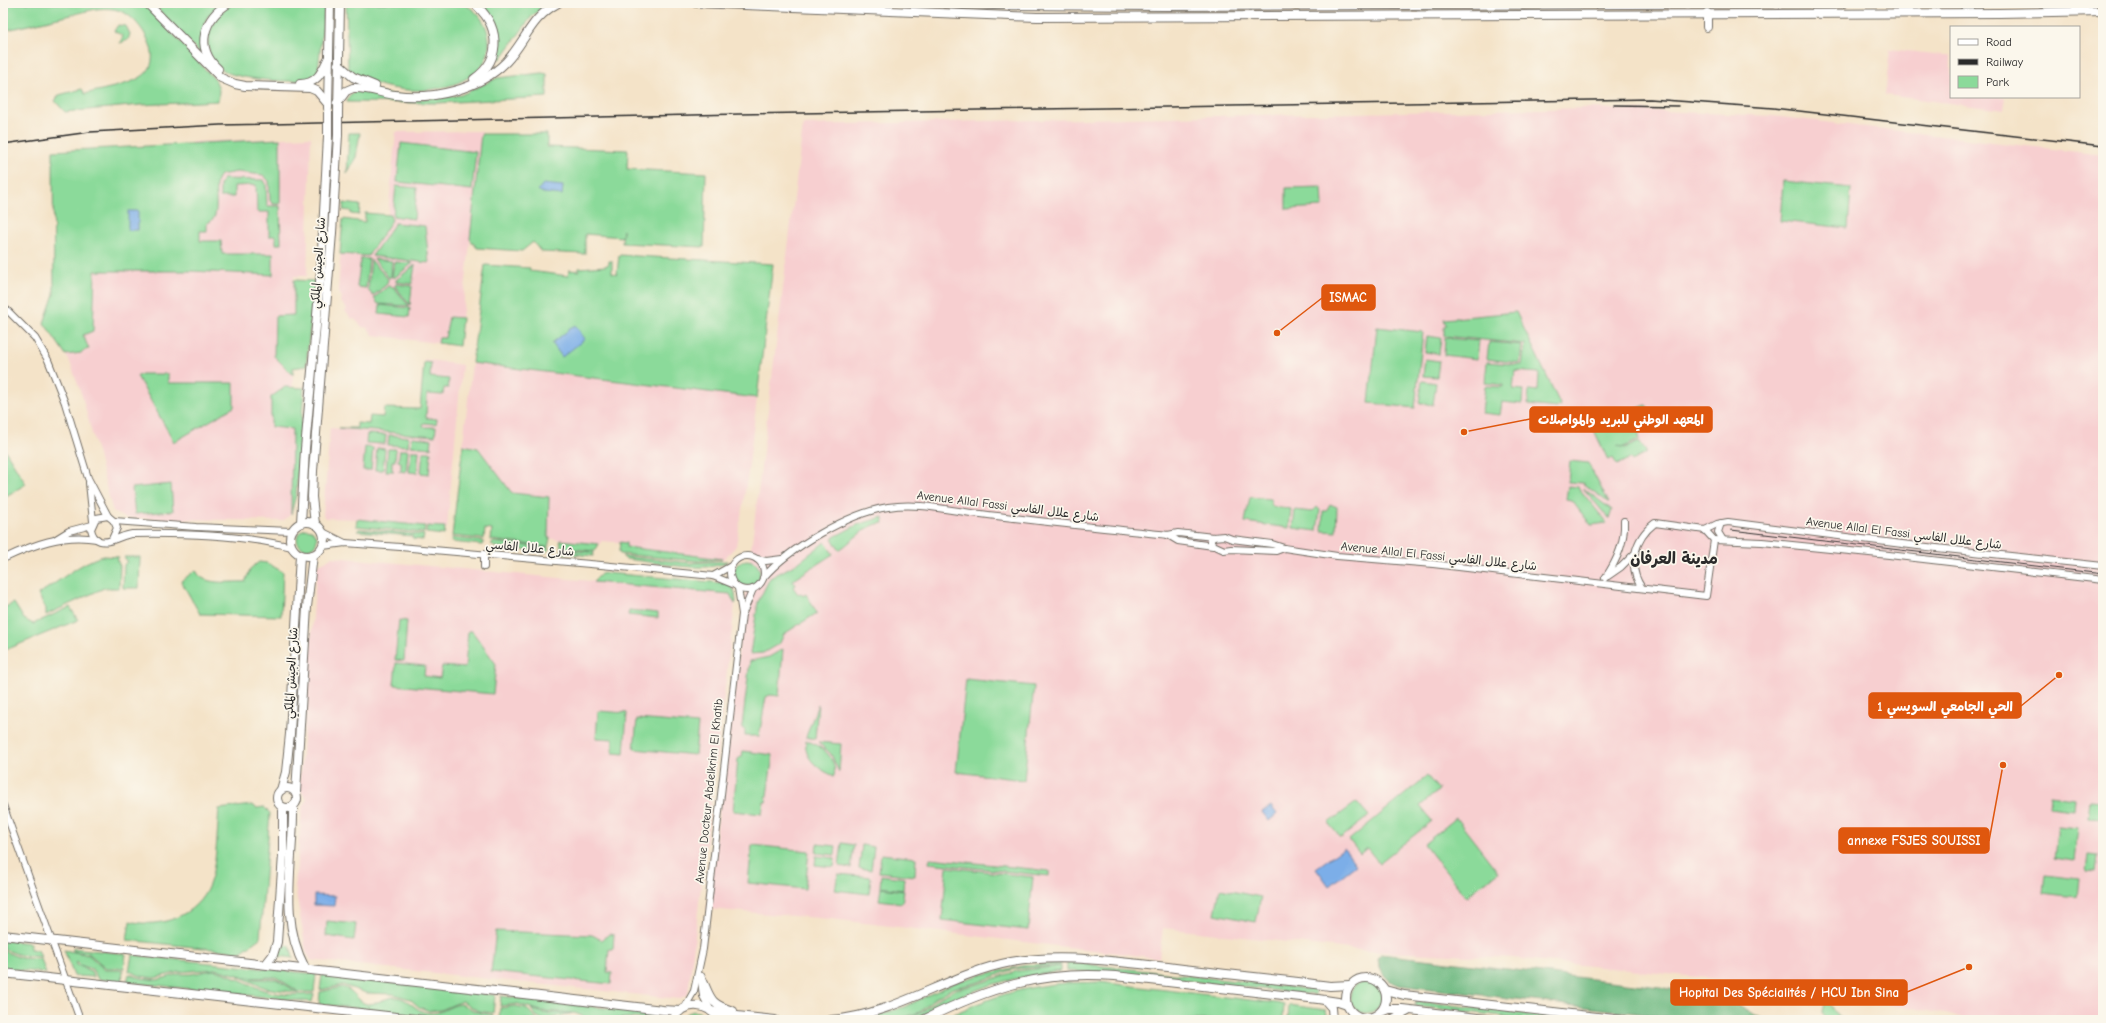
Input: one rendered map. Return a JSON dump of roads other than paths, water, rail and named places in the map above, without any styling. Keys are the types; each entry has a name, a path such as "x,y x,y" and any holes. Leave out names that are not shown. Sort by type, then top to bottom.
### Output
{"main road":[{"path":"147,3 221,78 235,84 245,86 310,88 317,91 328,108"},
{"path":"229,3 213,15 206,28 204,41 210,60 226,75 251,81 310,83 320,75 328,58"},
{"name":"شارع الجيش الملكي","path":"301,523 305,449 325,277 330,3"},
{"name":"شارع الجيش الملكي","path":"315,524 312,497 312,471 325,277 338,135 337,103 340,3"},
{"path":"338,64 353,77 385,88 406,91 434,90 469,81 485,70 491,60 495,44 495,33 490,20 473,3"},
{"path":"337,103 343,94 353,88 416,97 448,92 472,84 488,75 505,62 537,18 558,3"},
{"path":"696,3 1037,17 1707,13 1999,13 2103,11"},
{"path":"945,3 1844,3"},
{"path":"1707,13 1707,27"},
{"path":"301,523 315,524 323,532 323,546 313,555 300,555 292,547 290,537 292,531 301,523"},
{"name":"شارع الجيش الملكي","path":"281,790 286,772 290,734 300,555"},
{"name":"شارع الجيش الملكي","path":"296,793 307,607 313,555"},
{"path":"266,964 273,955 277,942 283,855 283,808 277,798 281,790 288,788 296,793 297,801 293,807 288,901 292,935 305,968"},
{"path":"283,808 293,807"},
{"path":"3,935 305,968 663,1010 700,1006 711,1010 742,1016 776,1020"},
{"path":"831,1020 855,1017 894,1006 954,979 982,969 1012,962 1042,959 1101,960 1330,986 1350,985 1359,979 1368,977 1378,982 1385,990 1397,994 1623,1020"},
{"path":"3,973 423,1020"},
{"path":"700,974 707,994 713,1002 742,1016"},
{"path":"923,1020 967,998 1006,985 1046,978 1082,975 1115,976 1325,1000 1347,1005"},
{"path":"1350,985 1346,994 1347,1005 1354,1014 1362,1018 1374,1017 1381,1012 1395,1009 1494,1020"},
{"path":"1381,1012 1386,1003 1385,990"},
{"path":"1325,1000 1332,1008 1333,1020"},
{"path":"673,1020 682,1009"},
{"path":"711,1010 718,1020"},
{"path":"1391,1020 1401,1013 1412,1011"}],"street":[{"path":"3,306 35,338 48,360 64,401 88,478 108,516 114,521 117,528 112,539"},
{"path":"88,478 92,533 97,539"},
{"name":"Avenue Allal Fassi شارع علال الفاسي","path":"786,558 826,531 852,518 877,510 909,505 1168,535"},
{"path":"53,540 69,531 92,523 100,516 108,516"},
{"path":"114,521 189,527 292,531"},
{"path":"1605,578 1614,566 1622,544 1624,521"},
{"path":"1705,530 1714,540 1706,596 1642,588 1633,568 1634,553 1644,535 1655,523 1705,530 1721,523"},
{"path":"1721,523 1718,532 1723,540"},
{"name":"Avenue Allal El Fassi شارع علال الفاسي","path":"1721,523 2103,566"},
{"name":"شارع علال الفاسي","path":"323,532 345,543"},
{"path":"1168,535 1178,533 1213,537 1210,540 1213,546"},
{"path":"3,559 53,540 80,537 104,541 131,534 251,539 292,547"},
{"path":"1168,535 1178,541 1213,546"},
{"name":"Avenue Allal El Fassi شارع علال الفاسي","path":"1213,537 1224,536 1232,539 1272,544 1284,548 1337,556 1433,564 1642,588"},
{"path":"1231,549 1234,545 1232,539"},
{"name":"Avenue Allal El Fassi شارع علال الفاسي","path":"1714,540 1890,555 2103,580"},
{"name":"شارع علال الفاسي","path":"323,546 345,543 484,554 713,576 736,586"},
{"name":"Avenue Allal El Fassi شارع علال الفاسي","path":"1213,546 1220,550 1276,551 1284,548"},
{"name":"Avenue Allal El Fassi شارع علال الفاسي","path":"1592,583 1605,578 1621,568 1634,553"},
{"path":"484,554 484,567"},
{"path":"713,576 731,566 738,559 744,556 766,561 786,558"},
{"path":"742,614 754,589 763,578 786,558"},
{"path":"757,559 761,564 763,578"},
{"path":"731,566 730,573 736,586 742,614"},
{"path":"736,586 743,590 754,589"},
{"name":"Avenue Docteur Abdelkrim El Khatib","path":"700,974 742,614"},
{"path":"3,806 80,1020"},
{"path":"682,1009 692,997 700,974"},
{"path":"700,974 702,996 711,1010"}],"water":[{"path":"543,184 563,186 562,195 543,193 538,190"},
{"path":"128,211 138,211 138,230 128,230"},
{"path":"575,325 585,339 562,357 552,343"},
{"path":"1271,806 1277,814 1269,821 1262,812"},
{"path":"1344,848 1356,865 1329,886 1316,868"},
{"path":"314,895 335,896 334,906 314,905"}],"tram line":[{"path":"1731,530 2103,574"}],"railway":[{"path":"3,144 90,132 220,125 740,114 1650,99 1773,108 2103,146"},
{"path":"1614,105 1678,106"}],"place":[{"name":"ISMAC","path":"1277,333"},
{"name":"المعهد الوطني للبريد والمواصلات","path":"1464,432"},
{"name":"الحي الجامعي السويسي 1","path":"2059,675"},
{"name":"annexe FSJES SOUISSI","path":"2003,765"},
{"name":"Hopital Des Spécialités / HCU Ibn Sina","path":"1969,967"}],"district":[{"name":"مدينة العرفان","path":"1674,559"}]}
